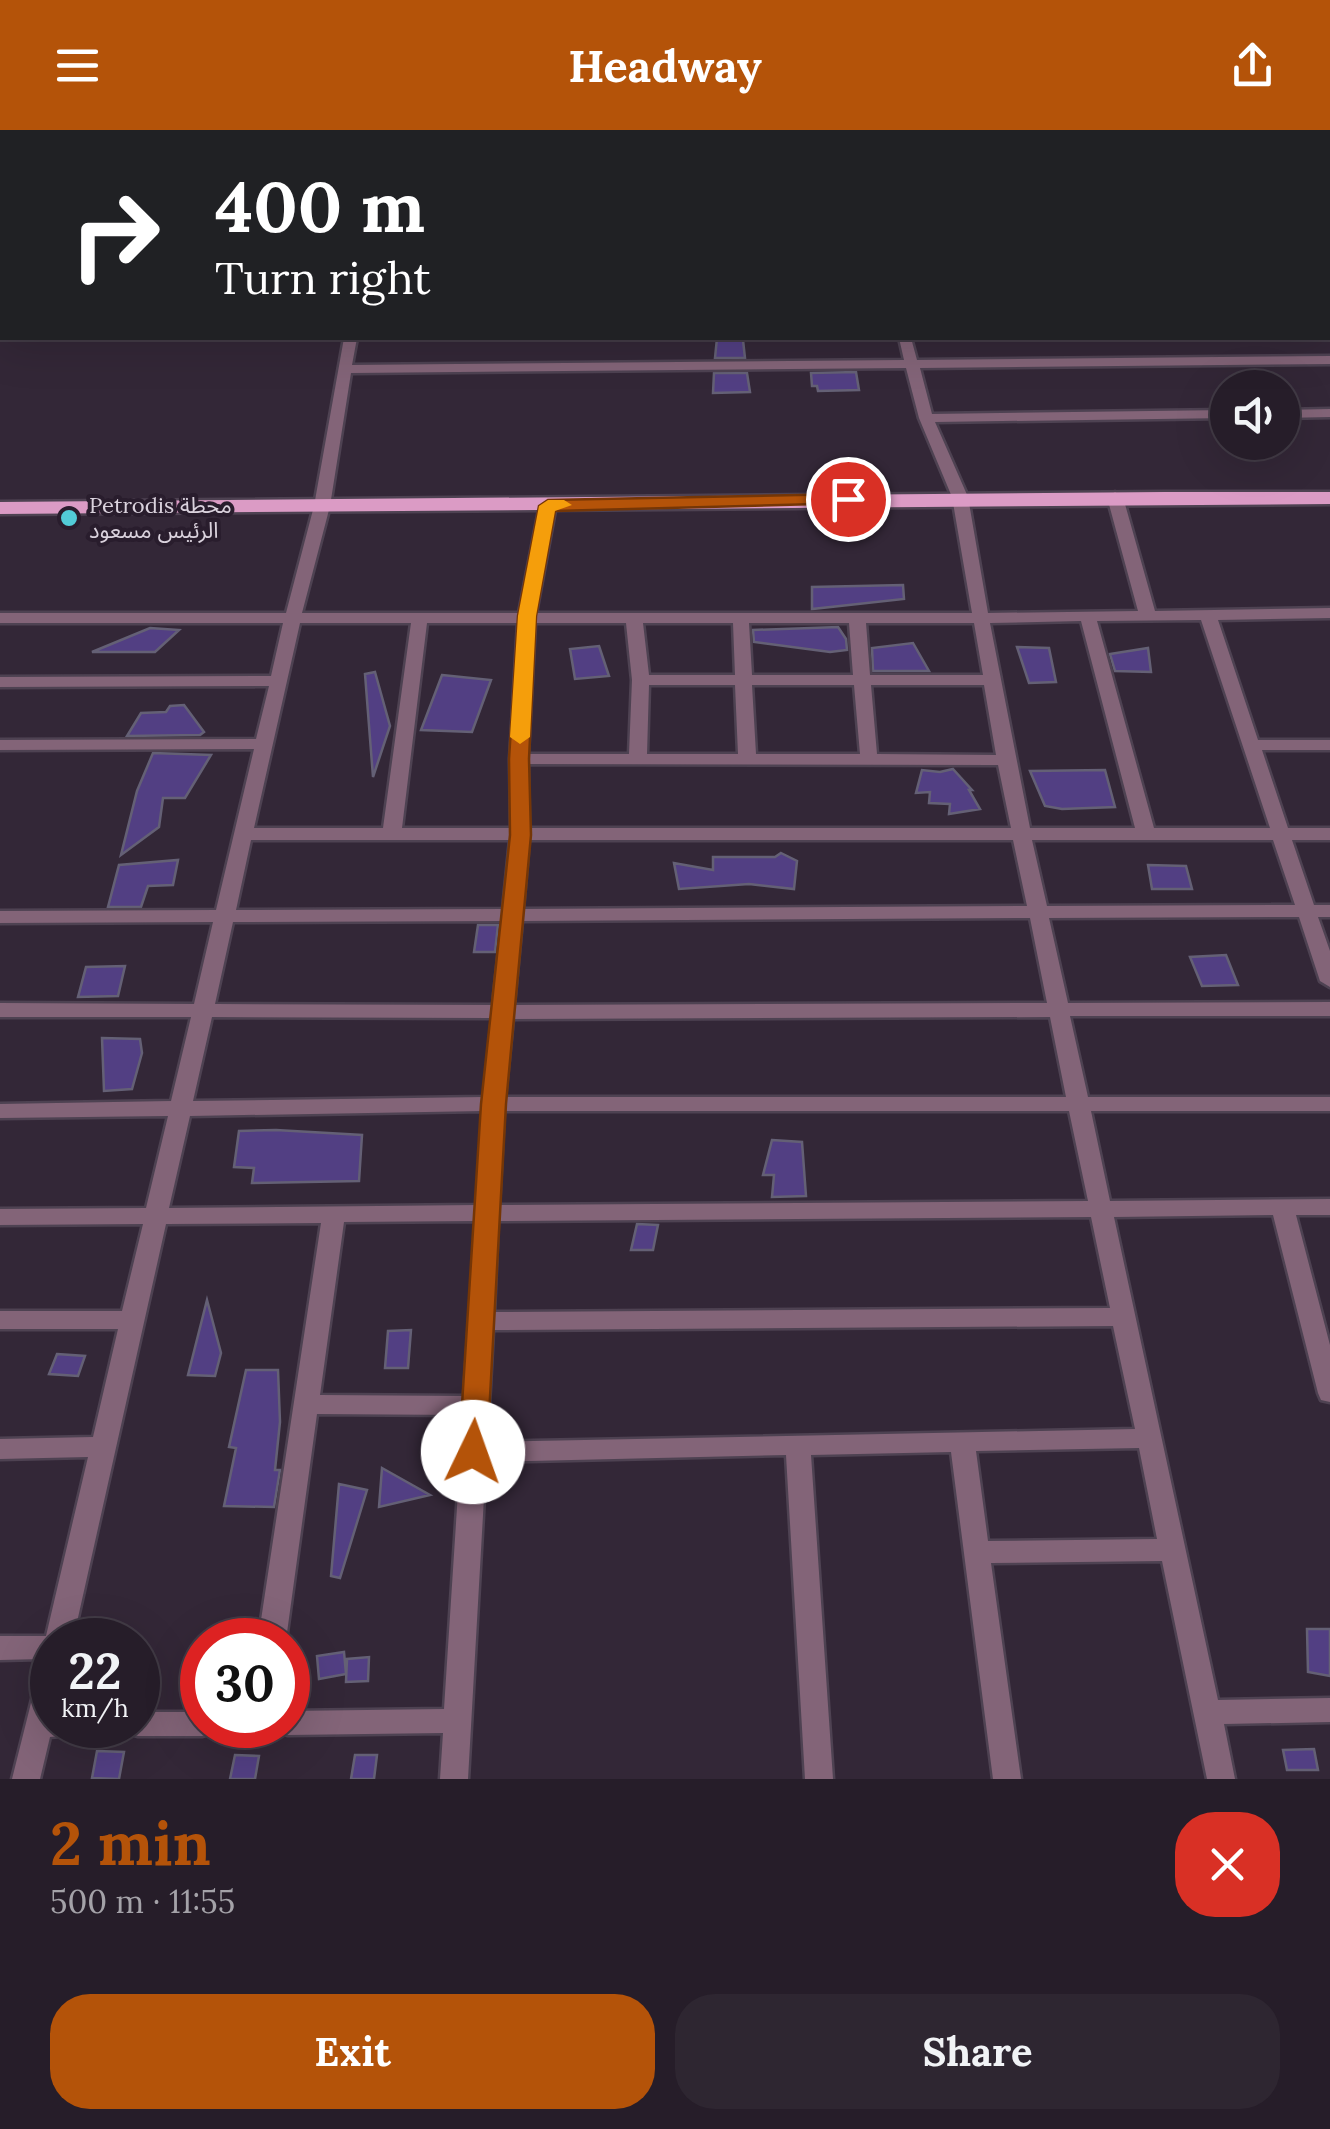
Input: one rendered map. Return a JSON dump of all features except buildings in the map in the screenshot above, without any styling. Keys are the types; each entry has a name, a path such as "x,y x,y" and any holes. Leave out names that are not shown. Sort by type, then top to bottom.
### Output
{"main road":[{"path":"0,508 548,506 960,497 1330,498"}],"street":[{"path":"63,1618 278,681 322,506 350,340"},
{"path":"905,340 926,418 960,497 1006,760 1221,1779"},
{"path":"343,369 910,362 1008,355 1330,360"},
{"path":"1300,414 1330,413"},
{"path":"926,418 1210,414"},
{"path":"1114,497 1148,616"},
{"path":"454,1779 486,1212 520,835 519,759 527,616 548,506"},
{"path":"0,618 982,618 1330,613"},
{"path":"1208,615 1330,982"},
{"path":"392,834 420,616"},
{"path":"1088,617 1146,834"},
{"path":"634,618 641,680 638,760"},
{"path":"741,618 748,761"},
{"path":"857,618 869,761"},
{"path":"641,680 994,680"},
{"path":"0,682 278,681"},
{"path":"0,745 264,744"},
{"path":"1251,745 1330,745"},
{"path":"519,759 1006,760"},
{"path":"243,834 1330,834"},
{"path":"0,917 1330,911"},
{"path":"0,1010 1330,1009"},
{"path":"0,1110 182,1111 494,1104 1330,1104"},
{"path":"0,1217 1330,1207"},
{"path":"1282,1208 1330,1393"},
{"path":"275,1618 334,1214"},
{"path":"480,1322 1123,1317"},
{"path":"0,1320 132,1320"},
{"path":"307,1404 476,1406"},
{"path":"473,1452 1149,1438"},
{"path":"962,1442 1007,1779"},
{"path":"798,1445 819,1779"},
{"path":"0,1449 103,1447"},
{"path":"976,1552 1172,1550"},
{"path":"0,1648 30,1647"},
{"path":"1207,1712 1330,1710"},
{"path":"310,1723 457,1720"},
{"path":"26,1779 33,1748"}],"slow traffic":[{"path":"520,737 527,616 541,542 548,506 564,505"}],"place":[{"name":"Petrodis محطة الرئيس مسعود","path":"69,518"}],"route":[{"path":"473,1452 494,1104 520,835 519,759 527,616 548,506 848,499"}]}
